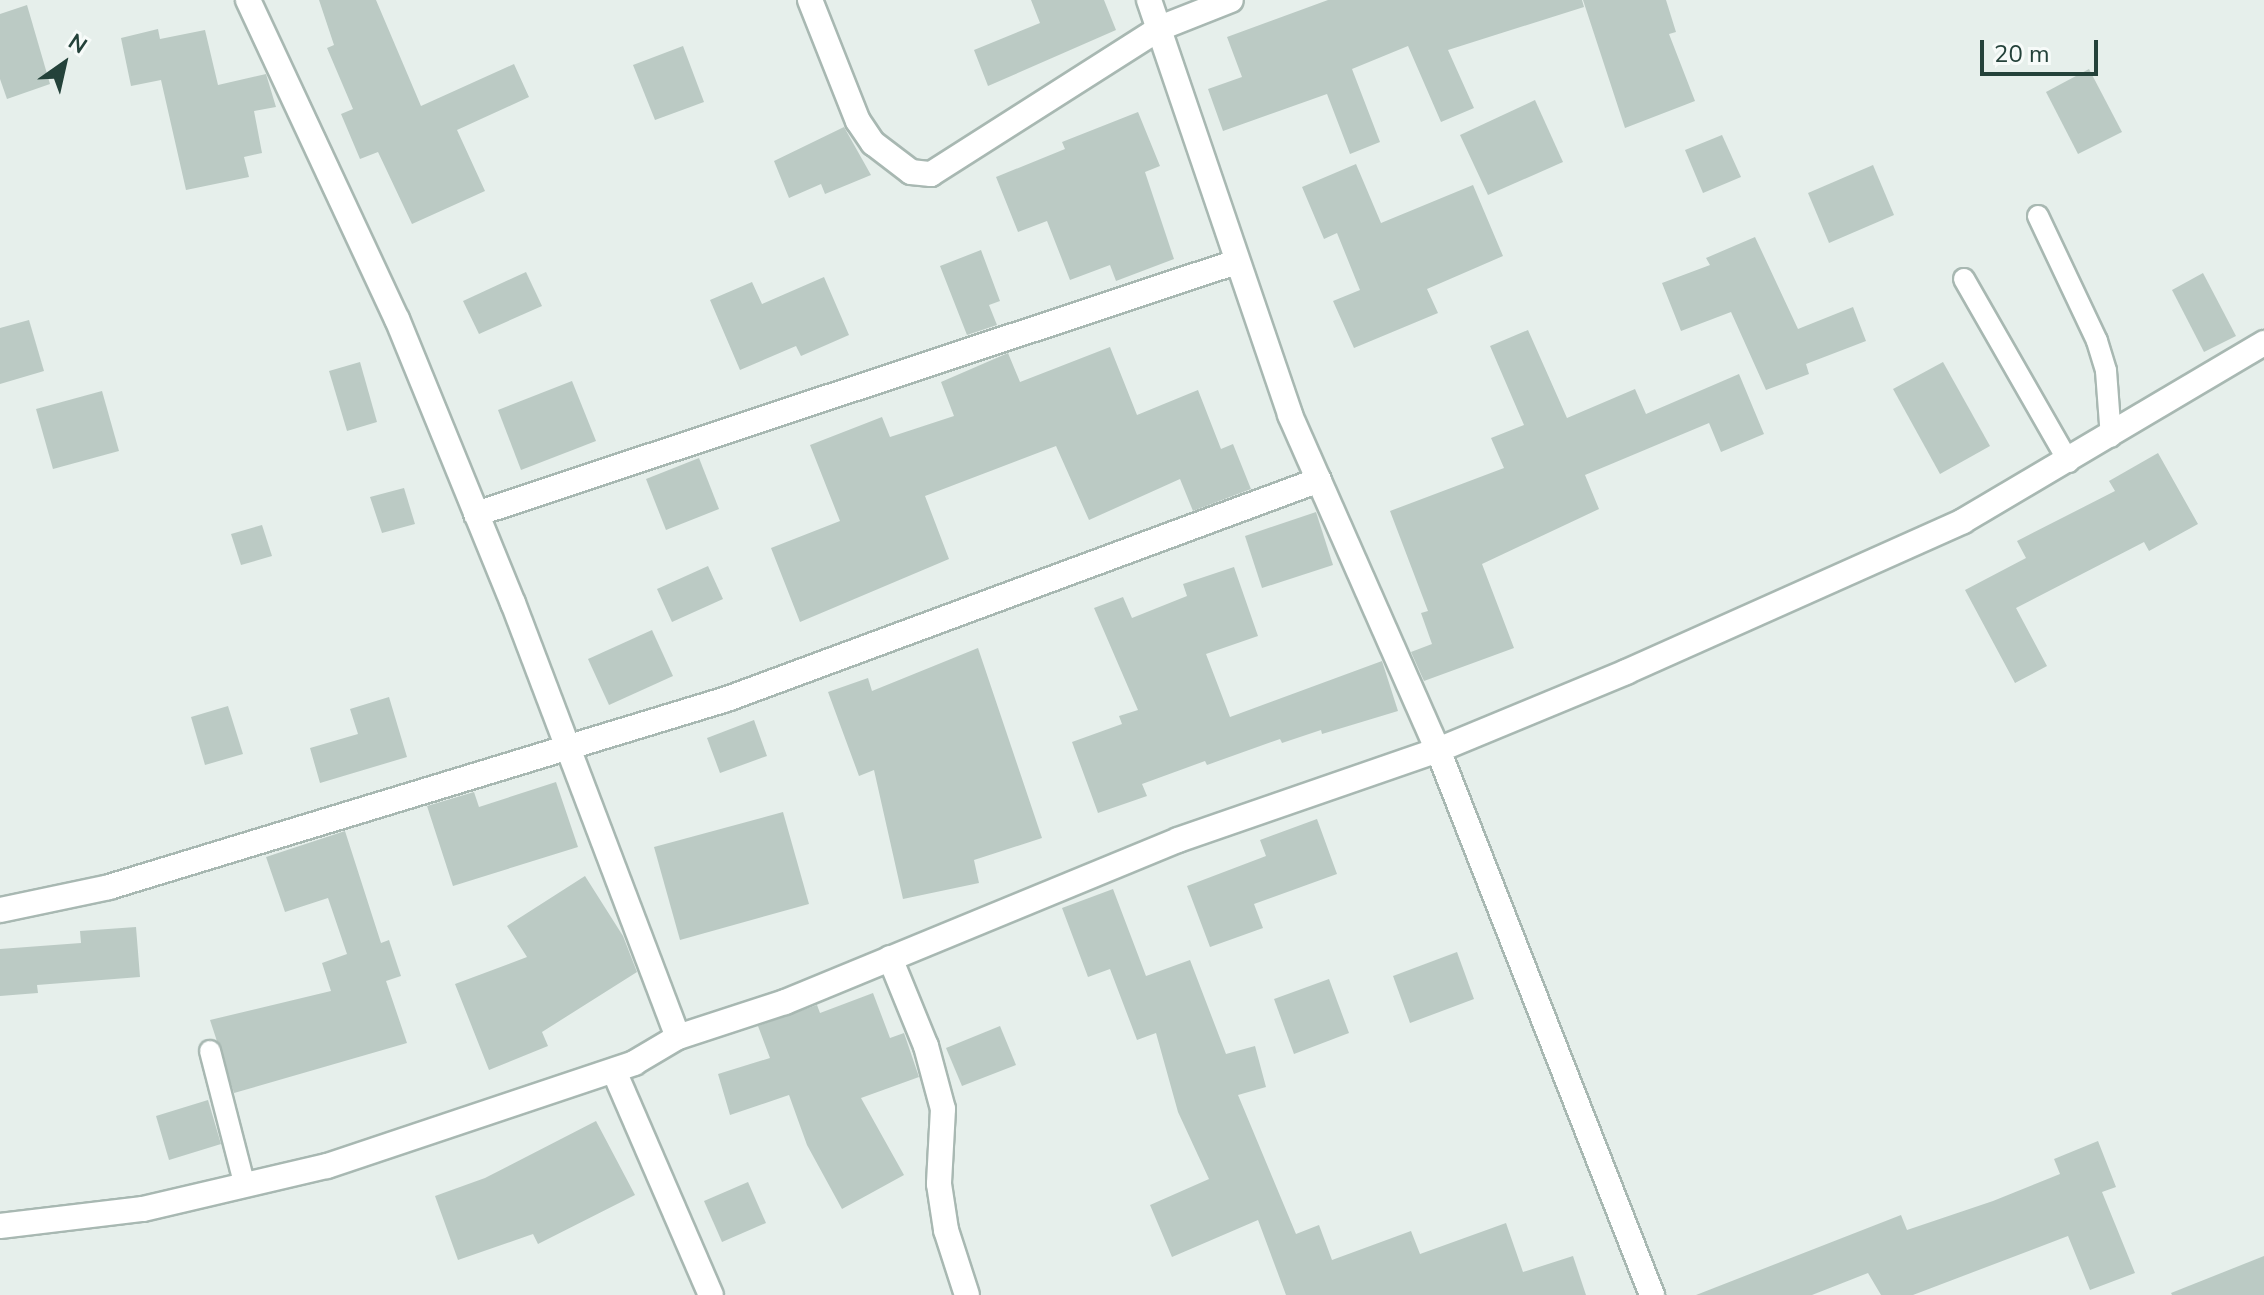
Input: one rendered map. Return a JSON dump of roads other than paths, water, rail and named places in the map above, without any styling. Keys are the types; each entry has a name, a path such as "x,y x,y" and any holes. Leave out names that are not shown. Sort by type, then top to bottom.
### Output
{"street":[{"path":"248,0 397,319 476,514 678,1037"},
{"path":"810,0 858,121 873,143 911,172 931,174 1160,28 1231,0"},
{"path":"1149,0 1236,262 1319,480 1438,750 1652,1295"},
{"path":"476,514 1236,262"},
{"path":"0,1226 143,1209 327,1166 614,1071 678,1037 890,958 1178,840 1438,750 1626,672 1963,521 2069,462 2264,343"},
{"path":"0,910 109,887 564,745 727,699 1319,480"},
{"path":"890,958 926,1046 943,1109 939,1184 946,1230 967,1295"},
{"path":"614,1071 711,1295"}],"lane":[{"path":"2038,216 2097,341 2106,371 2111,437"},
{"path":"1964,279 2069,462"},
{"path":"210,1051 245,1186"}]}
